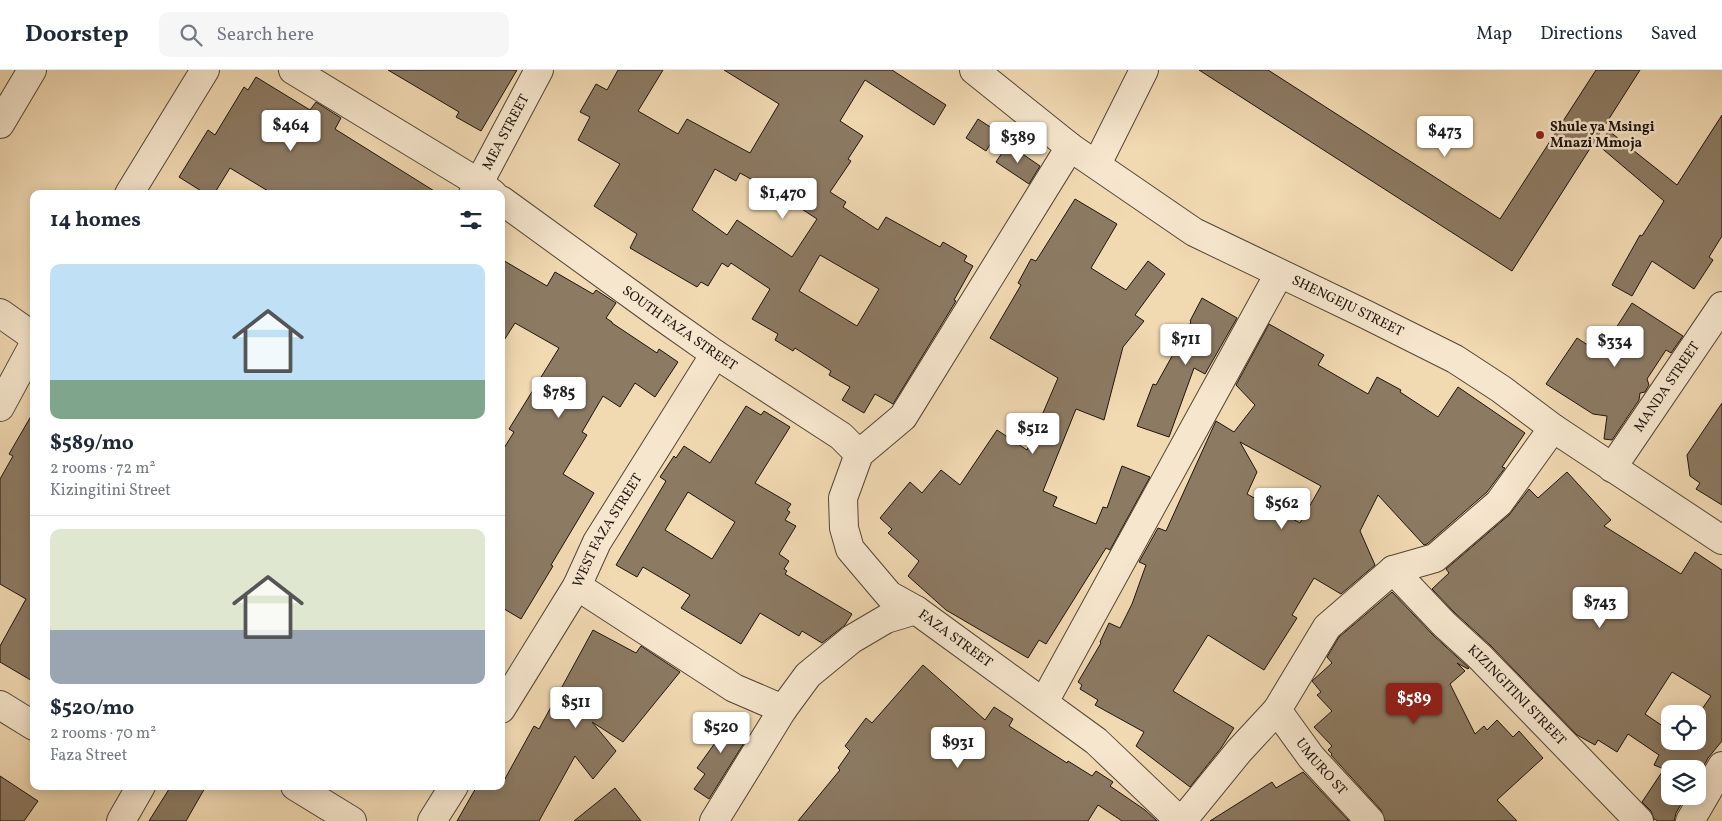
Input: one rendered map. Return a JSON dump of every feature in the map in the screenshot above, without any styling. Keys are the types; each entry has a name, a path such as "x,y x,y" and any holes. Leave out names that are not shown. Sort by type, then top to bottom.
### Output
{"street":[{"path":"0,124 32,70"},
{"path":"131,190 205,70"},
{"path":"293,70 482,190"},
{"name":"MEA STREET","path":"482,190 539,70"},
{"name":"SHENGEJU STREET","path":"974,70 1070,147 1194,232 1455,359 1501,389 1553,428 1612,468 1722,540"},
{"path":"1097,164 1144,70"},
{"path":"916,610 888,594 850,549 844,528 843,498 859,454 903,417 1070,147"},
{"name":"SOUTH FAZA STREET","path":"505,203 716,354 841,436 859,454"},
{"path":"1044,702 1279,274"},
{"name":"MANDA STREET","path":"1612,468 1722,306"},
{"path":"0,313 30,334"},
{"path":"0,407 30,351"},
{"name":"WEST FAZA STREET","path":"505,703 577,586 597,542 716,354"},
{"path":"1181,821 1239,751 1277,710 1328,627 1393,570 1435,558 1499,503 1553,428"},
{"name":"KIZINGITINI STREET","path":"1393,570 1639,821"},
{"path":"577,586 734,688 783,709"},
{"name":"FAZA STREET","path":"714,821 783,709 808,675 852,639 886,619 916,610 1096,741 1181,821"},
{"path":"0,705 30,724"},
{"name":"UMURO ST","path":"1277,710 1310,757 1370,821"},
{"path":"1690,821 1722,766"},
{"path":"121,821 136,790"},
{"path":"302,790 352,821"},
{"path":"432,821 451,790"}],"building":[{"path":"388,70 517,70 481,131 456,117 459,112"},
{"path":"618,70 663,70 638,111 678,134 687,119 750,153 779,104 724,70 892,70 946,105 934,125 865,80 840,121 863,136 848,159 851,161 830,192 846,202 843,207 878,230 886,217 940,247 943,242 967,256 964,261 973,266 954,300 956,301 893,404 875,394 864,413 842,400 850,387 829,375 831,371 795,348 793,351 775,340 778,334 752,319 770,289 731,263 728,267 722,263 708,286 701,282 697,287 630,248 637,234 594,206 620,164 578,140 590,117 580,112 596,84 607,90","holes":["715,169 736,181 740,173 768,187 817,219 792,257 737,220 727,235 692,210","820,255 879,289 857,326 799,291"]},
{"path":"1199,70 1268,70 1500,219 1596,70 1640,70 1512,271"},
{"path":"256,77 310,110 316,102 341,118 335,129 433,190 266,190 230,168 216,190 200,190 179,177 208,130 215,135 244,87 248,90"},
{"path":"1722,115 1722,236 1709,257 1713,260 1694,289 1652,261 1632,296 1612,285 1640,235 1642,236 1664,201 1598,145 1609,131 1677,185"},
{"path":"978,119 998,132 986,151 966,138"},
{"path":"1008,144 1040,166 1029,184 996,162"},
{"path":"1075,199 1117,224 1091,268 1126,290 1148,261 1165,274 1135,315 1144,321 1123,347 1104,420 1076,409 1043,491 1057,497 1053,506 1096,524 1103,507 1107,508 1122,466 1150,477 1110,550 1106,548 1046,644 1039,640 1028,658 946,610 908,576 919,561 888,533 892,529 880,518 910,482 922,493 941,470 960,485 997,430 1027,450 1058,378 990,338 1021,285 1018,283 1031,259 1036,261"},
{"path":"505,261 547,286 555,272 593,294 596,290 616,303 606,318 657,353 659,349 678,362 655,397 635,383 620,407 603,396 582,432 587,435 563,474 594,493 521,619 505,609 505,447 514,432 509,429 559,348 515,323 505,339"},
{"path":"1202,298 1237,318 1205,374 1194,368 1169,437 1137,426 1153,384 1156,385"},
{"path":"1632,303 1683,336 1671,353 1666,350 1647,379 1649,385 1645,392 1640,393 1639,400 1612,440 1604,439 1607,416 1593,414 1546,384 1577,338 1600,353"},
{"path":"1269,324 1324,355 1318,365 1368,394 1377,377 1401,390 1400,392 1438,417 1458,387 1525,433 1502,467 1505,468 1487,492 1427,544 1424,545 1378,495 1360,531 1375,565 1341,594 1314,578 1292,615 1297,618 1264,670 1208,635 1173,691 1234,728 1221,748 1190,787 1136,746 1144,732 1095,705 1098,700 1080,689 1082,685 1078,682 1101,643 1109,623 1120,628 1132,604 1146,565 1139,562 1158,528 1166,531 1216,421 1234,432 1255,405 1236,385","holes":["1240,442 1321,486 1300,523 1247,494 1257,472"]},
{"path":"1722,403 1722,505 1696,489 1700,483 1690,476 1687,455"},
{"path":"746,406 761,415 764,411 790,427 755,483 791,504 787,510 790,512 785,520 796,526 779,554 789,561 784,569 787,571 785,574 852,614 845,625 822,643 802,631 799,636 760,613 741,644 681,608 690,595 643,567 637,577 616,565 666,481 660,477 674,456 676,458 684,446 710,463","holes":["688,492 735,522 712,559 665,530"]},
{"path":"30,418 30,680 0,662 0,646 26,599 0,584 0,479 13,456 9,454"},
{"path":"1567,472 1611,520 1604,526 1681,574 1695,552 1722,570 1722,741 1706,762 1706,760 1661,760 1661,768 1654,765 1659,755 1628,734 1617,752 1598,740 1595,745 1577,735 1490,645 1432,589 1449,573 1446,569 1509,515 1529,489 1538,498"},
{"path":"1392,592 1433,635 1469,668 1457,663 1465,671 1450,684 1475,734 1484,726 1487,730 1497,720 1513,737 1519,731 1543,758 1497,800 1517,821 1385,821 1381,810 1331,755 1328,750 1332,746 1314,727 1332,711 1317,695 1321,692 1312,681 1332,663 1327,657 1339,637"},
{"path":"593,630 636,653 641,646 680,672 623,742 592,722 616,751 593,779 575,756 539,821 457,821 475,790 505,790 505,779 534,726 539,729"},
{"path":"923,665 985,720 994,707 1013,719 1009,726 1067,763 1068,761 1092,776 1096,771 1113,782 1110,786 1145,810 1157,821 1122,821 1098,805 1088,821 798,821 840,770 838,768 850,751 845,746 866,718 872,723"},
{"path":"726,713 744,725 741,730 749,735 709,799 694,789 705,774 697,768 715,743 708,738"},
{"path":"1303,772 1349,821 1210,821 1272,782 1276,788"},
{"path":"1661,774 1661,805 1681,805 1674,821 1658,821 1654,819 1651,811 1642,802"},
{"path":"0,776 38,801 24,821 0,821"},
{"path":"615,788 641,821 574,821"},
{"path":"168,790 204,790 186,821 149,821"}],"place":[{"name":"Shule ya Msingi Mnazi Mmoja","path":"1540,135"}]}
